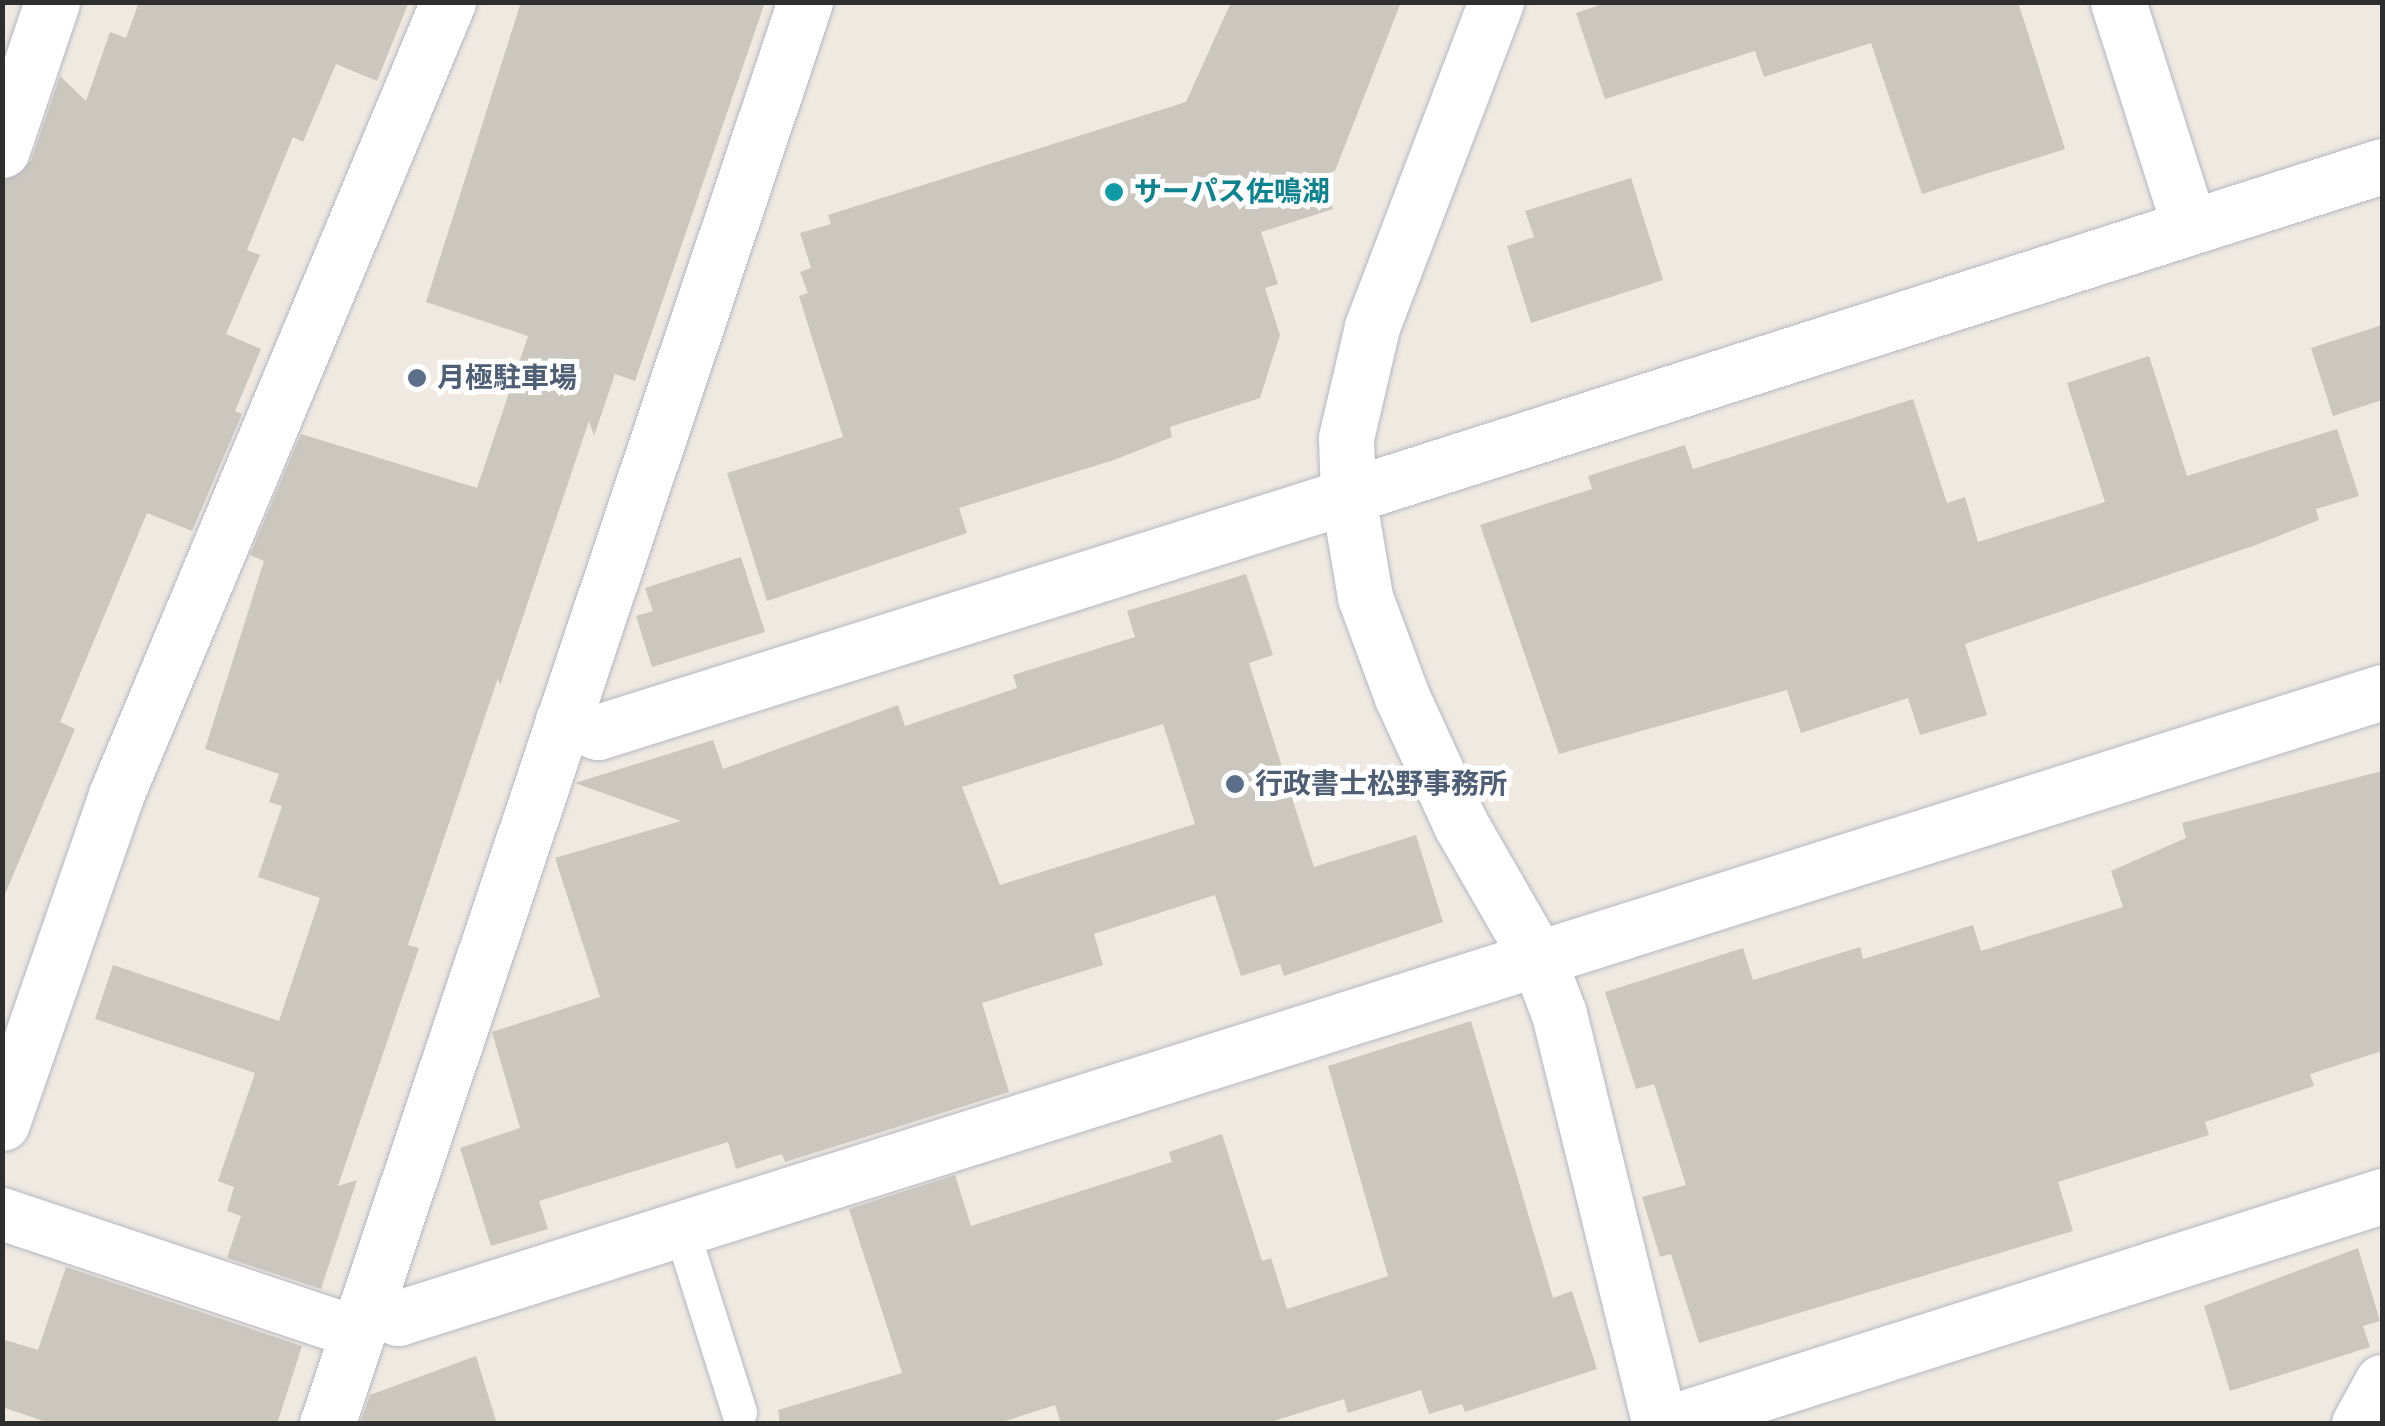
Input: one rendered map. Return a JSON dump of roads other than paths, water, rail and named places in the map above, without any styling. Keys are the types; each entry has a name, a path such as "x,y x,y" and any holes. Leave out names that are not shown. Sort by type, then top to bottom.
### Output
{"street":[{"path":"2,150 52,2"},
{"path":"2,1123 116,795 448,2"},
{"path":"327,1424 805,2"},
{"path":"1496,2 1366,345 1346,438 1348,496 1366,598 1402,696 1461,825 1538,958 1575,1073 1663,1424 2382,1196"},
{"path":"2118,2 2190,226"},
{"path":"564,720 598,732 2382,166"},
{"path":"2,1214 362,1320 398,1318 2382,692"},
{"path":"2359,1424 2382,1382"}],"lane":[{"path":"681,1229 739,1412"}],"place":[{"name":"サーパス佐鳴湖","path":"1114,192"},
{"name":"月極駐車場","path":"417,378"},
{"name":"行政書士松野事務所","path":"1235,784"}]}
